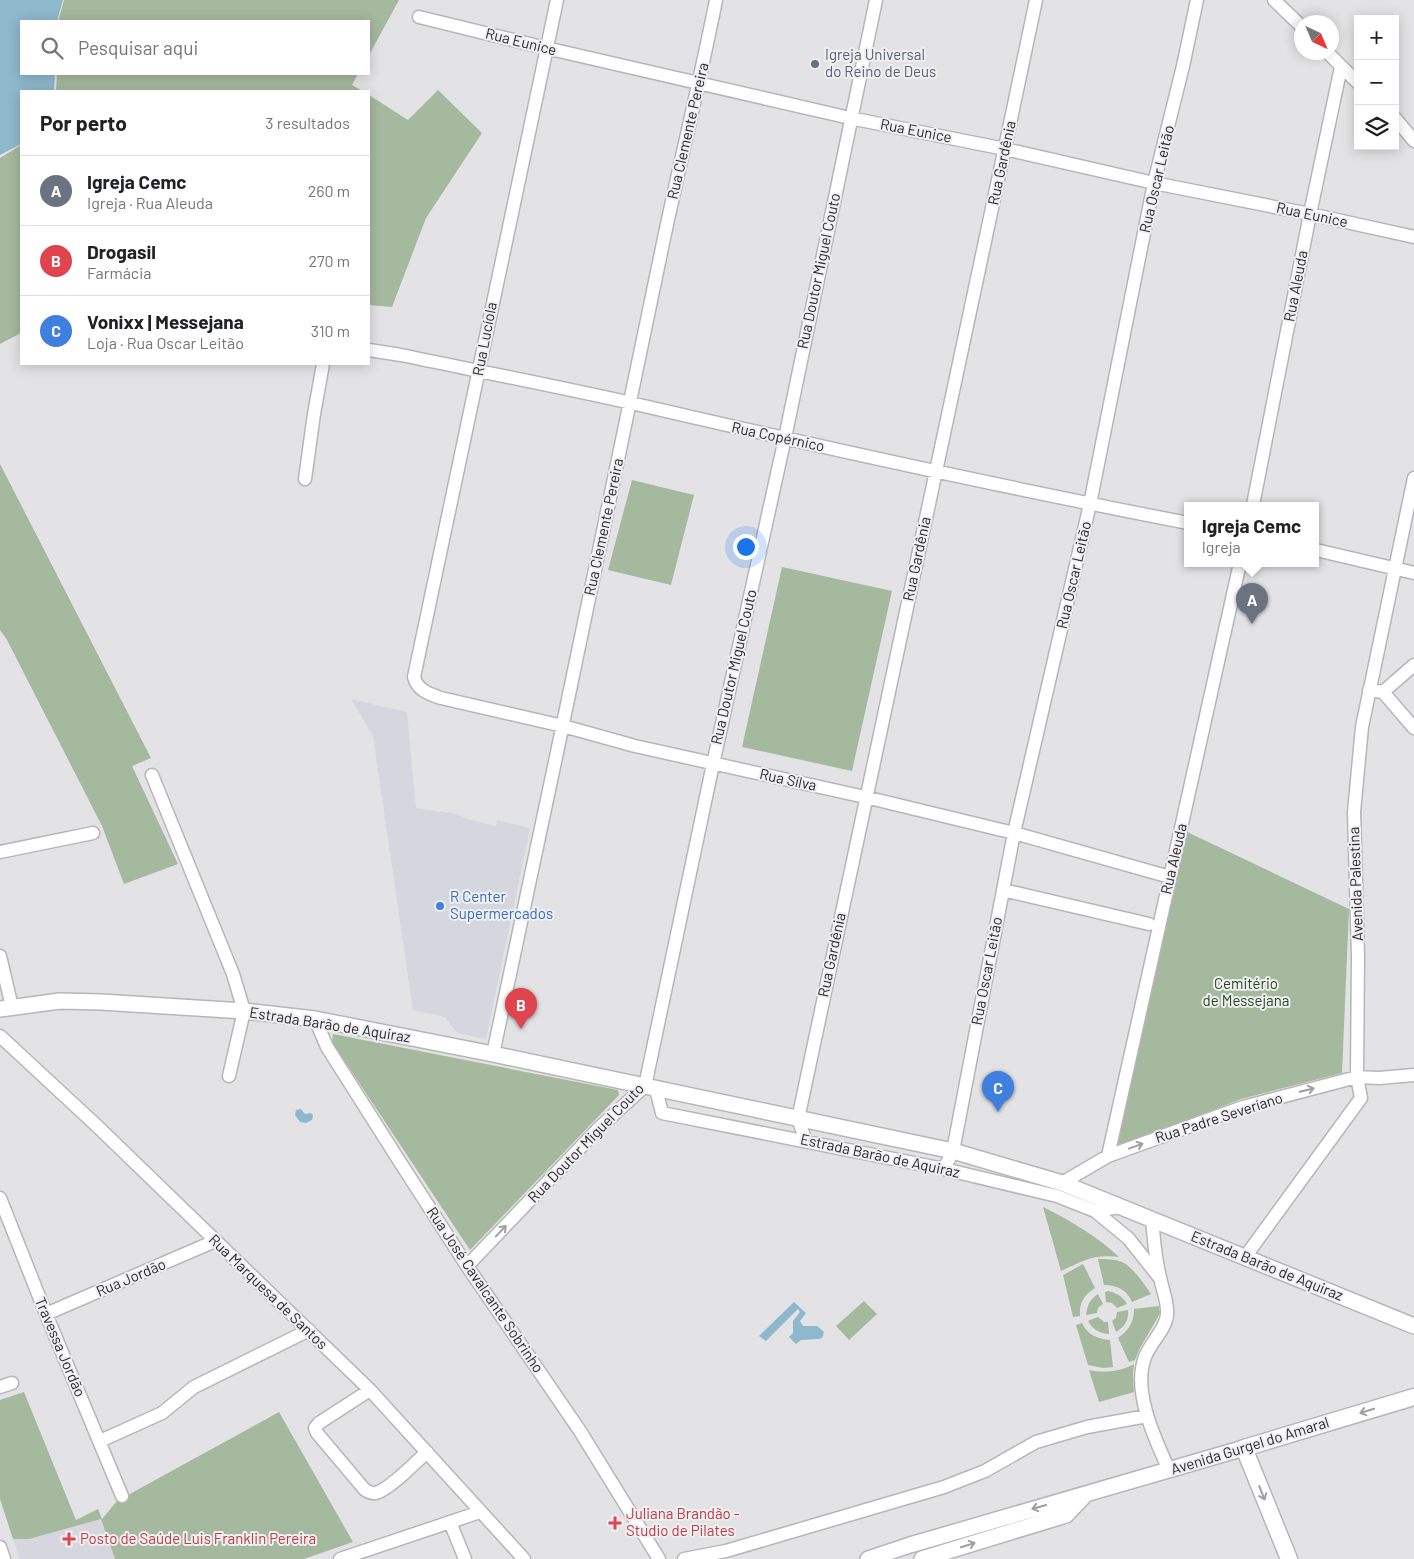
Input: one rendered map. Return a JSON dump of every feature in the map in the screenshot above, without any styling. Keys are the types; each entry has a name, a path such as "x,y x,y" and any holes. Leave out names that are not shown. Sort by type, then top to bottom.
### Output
{"main road":[{"name":"Avenida Gurgel do Amaral","path":"1244,1448 1414,1397"},
{"path":"1244,1448 1289,1559"}],"street":[{"name":"Rua Lucíola","path":"414,677 557,0"},
{"name":"Rua Clemente Pereira","path":"493,1054 664,239 700,83 716,0"},
{"name":"Rua Doutor Miguel Couto","path":"468,1266 600,1128 651,1088 713,764 876,0"},
{"name":"Rua Gardênia","path":"798,1119 1036,0"},
{"name":"Rua Oscar Leitão","path":"944,1169 952,1151 1014,833 1090,504 1154,183 1197,0"},
{"path":"1274,0 1294,19"},
{"name":"Rua Eunice","path":"419,17 850,118 1005,149 1154,183 1414,237"},
{"path":"1334,60 1354,79"},
{"name":"Rua Aleuda","path":"1253,502 1341,67"},
{"path":"1399,123 1414,141"},
{"name":"Rua Copérnico","path":"370,350 630,403 936,472 1184,522"},
{"path":"305,480 314,414 324,365"},
{"name":"Avenida Palestina","path":"1245,1257 1362,1098 1357,1078 1358,956 1354,812 1362,727 1414,478"},
{"path":"1319,551 1414,574"},
{"name":"Rua Aleuda","path":"1108,1156 1239,567"},
{"path":"1383,692 1414,665"},
{"name":"Rua Sílva","path":"414,677 417,684 424,691 440,698 563,726 635,746 865,797 1014,833 1170,877"},
{"path":"1369,690 1383,692 1414,728"},
{"path":"152,775 233,974 244,1011 229,1076"},
{"path":"0,852 93,833"},
{"path":"1003,890 1149,924"},
{"path":"0,956 6,1008"},
{"name":"Estrada Barão de Aquiraz","path":"6,1008 60,1001 101,1002 244,1011 315,1020 493,1054 952,1151 1062,1183 1414,1326"},
{"name":"Rua José Cavalcante Sobrinho","path":"315,1020 327,1047 468,1266 580,1431 659,1559"},
{"name":"Rua Marquesa de Santos","path":"0,1036 96,1125 370,1390 524,1559"},
{"name":"Rua Padre Severíano","path":"1062,1183 1108,1156 1242,1107 1357,1078 1414,1075"},
{"name":"Estrada Barão de Aquiraz","path":"651,1088 662,1113 944,1169 1057,1196 1095,1211"},
{"path":"798,1119 806,1141"},
{"path":"858,1131 870,1154"},
{"path":"1022,1187 1037,1176"},
{"name":"Travessa Jordão","path":"0,1198 122,1496"},
{"path":"1095,1211 1120,1207"},
{"path":"1095,1211 1128,1238 1160,1277"},
{"path":"1152,1220 1168,1316 1145,1357 1141,1369 1142,1393 1147,1416 1169,1470"},
{"name":"Rua Jordão","path":"46,1314 215,1241"},
{"path":"100,1441 162,1413 194,1387 308,1330"},
{"path":"370,1390 319,1423 316,1428 317,1433 357,1481 370,1493 375,1493 384,1489 427,1452"},
{"path":"684,1559 726,1551 944,1487 985,1470 1036,1442 1087,1427 1147,1416"},
{"name":"Avenida Gurgel do Amaral","path":"868,1559 910,1545 1244,1448"},
{"path":"922,1559 1066,1515 1086,1494"},
{"path":"340,1559 480,1512"},
{"path":"450,1522 465,1559"},
{"path":"0,1547 4,1559"}],"shaded area":[{"path":"351,699 407,712 416,808 457,814 466,819 496,826 497,820 530,828 486,1039 457,1033 445,1017 413,1010 373,736"},
{"name":"Posto de Saúde Luis Franklin Pereira","path":"101,1519 115,1559 20,1559 13,1539 29,1539"}],"green space":[{"path":"64,0 399,0 370,53 370,20 58,20"},
{"path":"57,75 357,75 352,85 360,90 56,90"},
{"path":"438,90 482,133 426,218 392,307 370,305 370,96 408,120"},
{"path":"20,146 20,334 0,344 0,158"},
{"path":"0,464 151,758 132,766 178,864 124,884 102,826 7,640 0,630"},
{"path":"632,480 694,495 671,585 608,570"},
{"path":"782,567 892,591 852,771 742,747"},
{"name":"Cemitério de Messejana","path":"1183,830 1349,909 1342,1073 1241,1099 1106,1153"},
{"path":"333,1034 618,1090 619,1095 470,1250 332,1042"},
{"path":"1043,1207 1083,1229 1119,1257 1096,1257 1061,1271"},
{"path":"1098,1259 1116,1260 1126,1264 1138,1276 1151,1294 1132,1302 1121,1289 1104,1285"},
{"path":"1083,1264 1095,1288 1083,1300 1080,1307 1080,1316 1073,1317 1063,1275"},
{"path":"1108,1291 1119,1295 1127,1304 1117,1308 1112,1303 1106,1302 1105,1292"},
{"path":"1098,1294 1103,1304 1098,1308 1097,1313 1086,1315 1089,1303"},
{"path":"864,1301 877,1314 849,1340 836,1326"},
{"path":"1159,1306 1160,1313 1135,1360 1129,1362 1118,1338 1130,1325 1134,1309"},
{"path":"1128,1310 1126,1322 1116,1332 1112,1321 1116,1318 1117,1312"},
{"path":"1098,1317 1104,1322 1108,1322 1109,1334 1102,1333 1092,1327 1088,1321"},
{"path":"1082,1323 1093,1336 1110,1340 1113,1367 1103,1368 1088,1365 1076,1325"},
{"path":"1134,1364 1134,1392 1099,1402 1089,1370 1112,1371"},
{"path":"24,1392 76,1520 98,1509 102,1519 117,1501 279,1412 353,1542 304,1559 115,1559 101,1519 29,1539 13,1539 0,1499 0,1400"}],"water":[{"path":"0,0 63,0 57,20 20,20 20,75 55,75 54,90 20,90 20,145 0,155"},
{"path":"301,1109 305,1114 311,1113 313,1115 312,1120 306,1123 300,1122 295,1115 296,1110"},
{"path":"794,1302 806,1313 800,1321 803,1326 817,1326 824,1332 822,1338 801,1340 796,1344 789,1337 793,1333 793,1321 800,1312 798,1309 766,1341 759,1336"}],"place":[{"name":"Igreja Universal do Reino de Deus","path":"815,64"},
{"name":"Igreja Cemc","path":"1252,624"},
{"name":"R Center Supermercados","path":"440,906"},
{"name":"Drogasil","path":"521,1029"},
{"name":"Vonixx | Messejana","path":"998,1112"},
{"name":"Juliana Brandão - Studio de Pilates","path":"615,1523"},
{"name":"Posto de Saúde Luis Franklin Pereira","path":"69,1539"}]}
